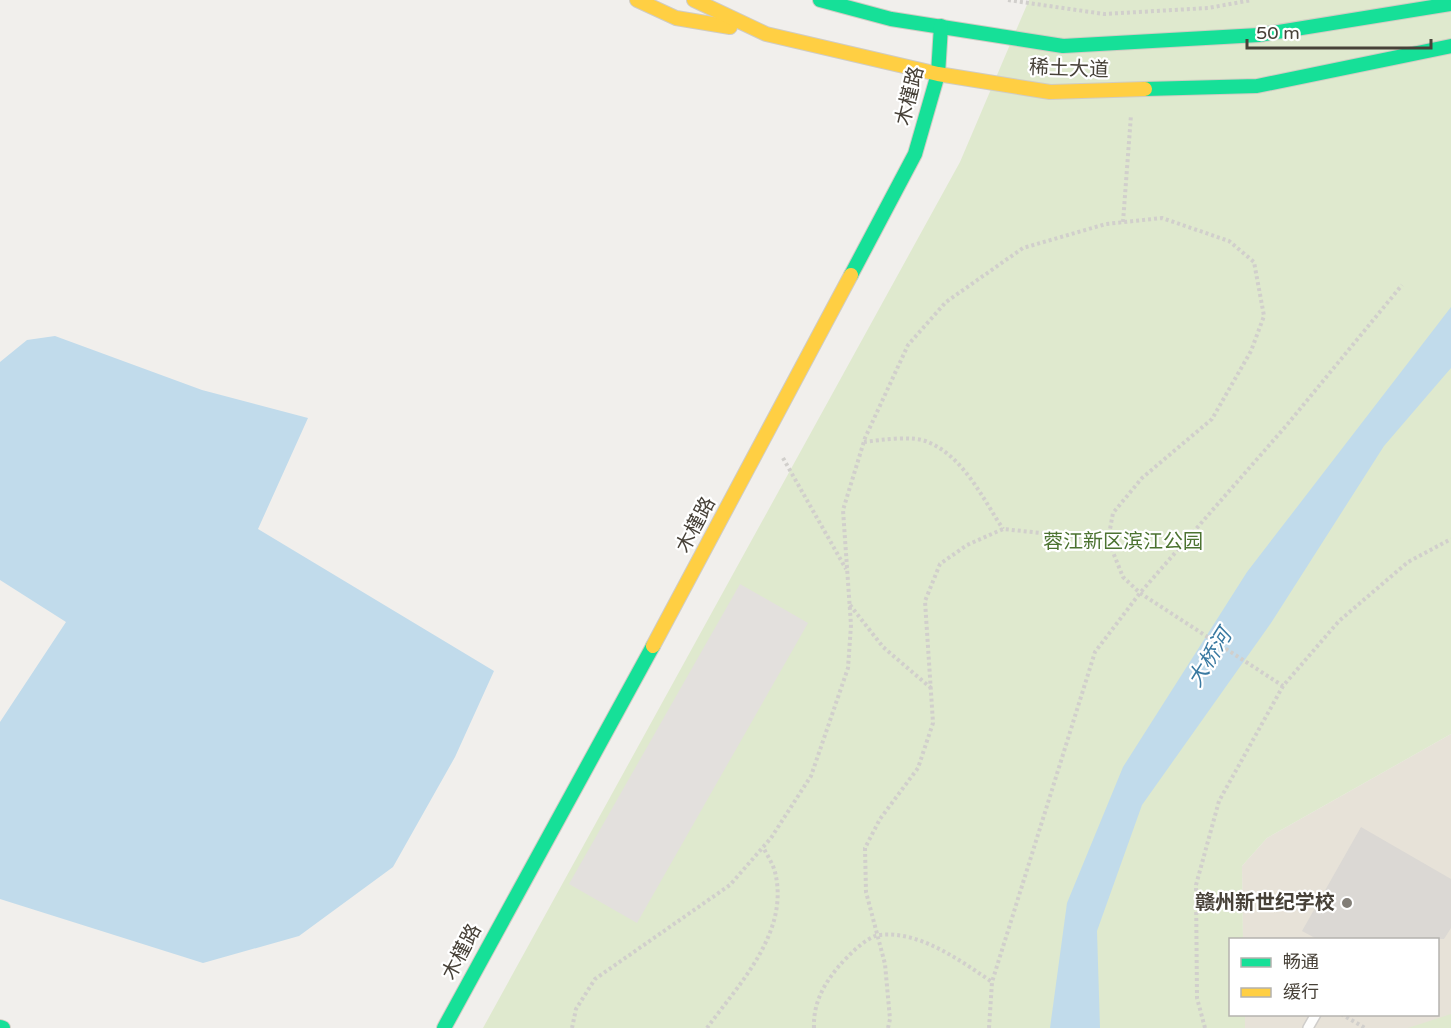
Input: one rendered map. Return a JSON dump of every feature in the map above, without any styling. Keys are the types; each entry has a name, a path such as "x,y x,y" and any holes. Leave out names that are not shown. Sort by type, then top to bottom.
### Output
{"main road":[{"path":"637,0 676,18 760,31"},
{"name":"稀土大道","path":"694,0 760,31 938,74 1050,92 1257,86 1451,46"},
{"name":"稀土大道","path":"820,0 891,19 1063,46 1259,35 1451,4"},
{"name":"木槿路","path":"444,1028 712,538 915,154 938,74 941,26"}],"path":[{"path":"1008,0 1104,14 1208,8 1252,0"},
{"path":"1123,222 1133,90"},
{"path":"572,1028 576,1009 595,979 730,885 763,847 811,776 848,668 850,605 843,510 864,442 908,345 946,302 1023,248 1106,224 1162,218 1229,241 1254,262 1264,316 1251,351 1212,418 1142,478 1113,513 1108,540 1123,576 1140,593 1283,686"},
{"path":"989,1028 992,982 1095,652 1140,593 1286,426 1402,285"},
{"path":"864,442 889,439 927,441 957,461 1003,529"},
{"path":"783,458 847,570"},
{"path":"888,1028 890,1019 885,964 866,892 865,848 884,812 918,768 933,723 925,601 940,564 967,545 1003,529 1108,540"},
{"path":"1205,1028 1197,998 1196,885 1219,801 1283,686 1339,621 1408,562 1451,539"},
{"path":"850,605 883,647 931,688"},
{"path":"707,1028 761,954 776,909 775,872 763,847"},
{"path":"814,1028 814,1018 822,986 850,954 878,935 917,939 956,957 992,982"},
{"path":"1344,1016 1365,1028"}],"shaded area":[{"path":"740,584 808,623 637,923 569,884"},
{"name":"赣州新世纪学校","path":"1451,734 1451,1028 1245,1028 1245,1016 1439,1016 1439,938 1243,938 1242,866 1267,838"}],"green space":[{"name":"蓉江新区滨江公园","path":"1029,0 1451,0 1451,734 1267,838 1242,866 1243,938 1229,938 1229,1016 1245,1016 1245,1028 483,1028 960,162"},
{"path":"1451,1014 1451,1028 1408,1028"}],"water":[{"name":"大桥河","path":"1451,307 1451,368 1384,446 1271,623 1142,805 1097,931 1100,1028 1050,1028 1067,903 1123,767 1247,572"},
{"path":"55,336 202,390 308,418 258,529 494,671 455,757 393,867 299,936 203,963 0,899 0,722 66,622 0,580 0,362 27,340"}],"building":[{"path":"1361,827 1451,879 1451,928 1444,939 1315,938 1302,931"}],"traffic: fast":[{"path":"820,0 891,19 1063,46 1259,35 1451,4"},
{"path":"851,275 915,154 938,74 941,26"},
{"path":"1145,89 1257,86 1451,46"},
{"path":"444,1028 653,646"}],"traffic: slow":[{"path":"637,0 676,18 730,27"},
{"path":"694,0 766,34 938,74 1050,92 1145,89"},
{"path":"653,646 851,275"}],"place":[{"name":"赣州新世纪学校","path":"1347,903"}]}
